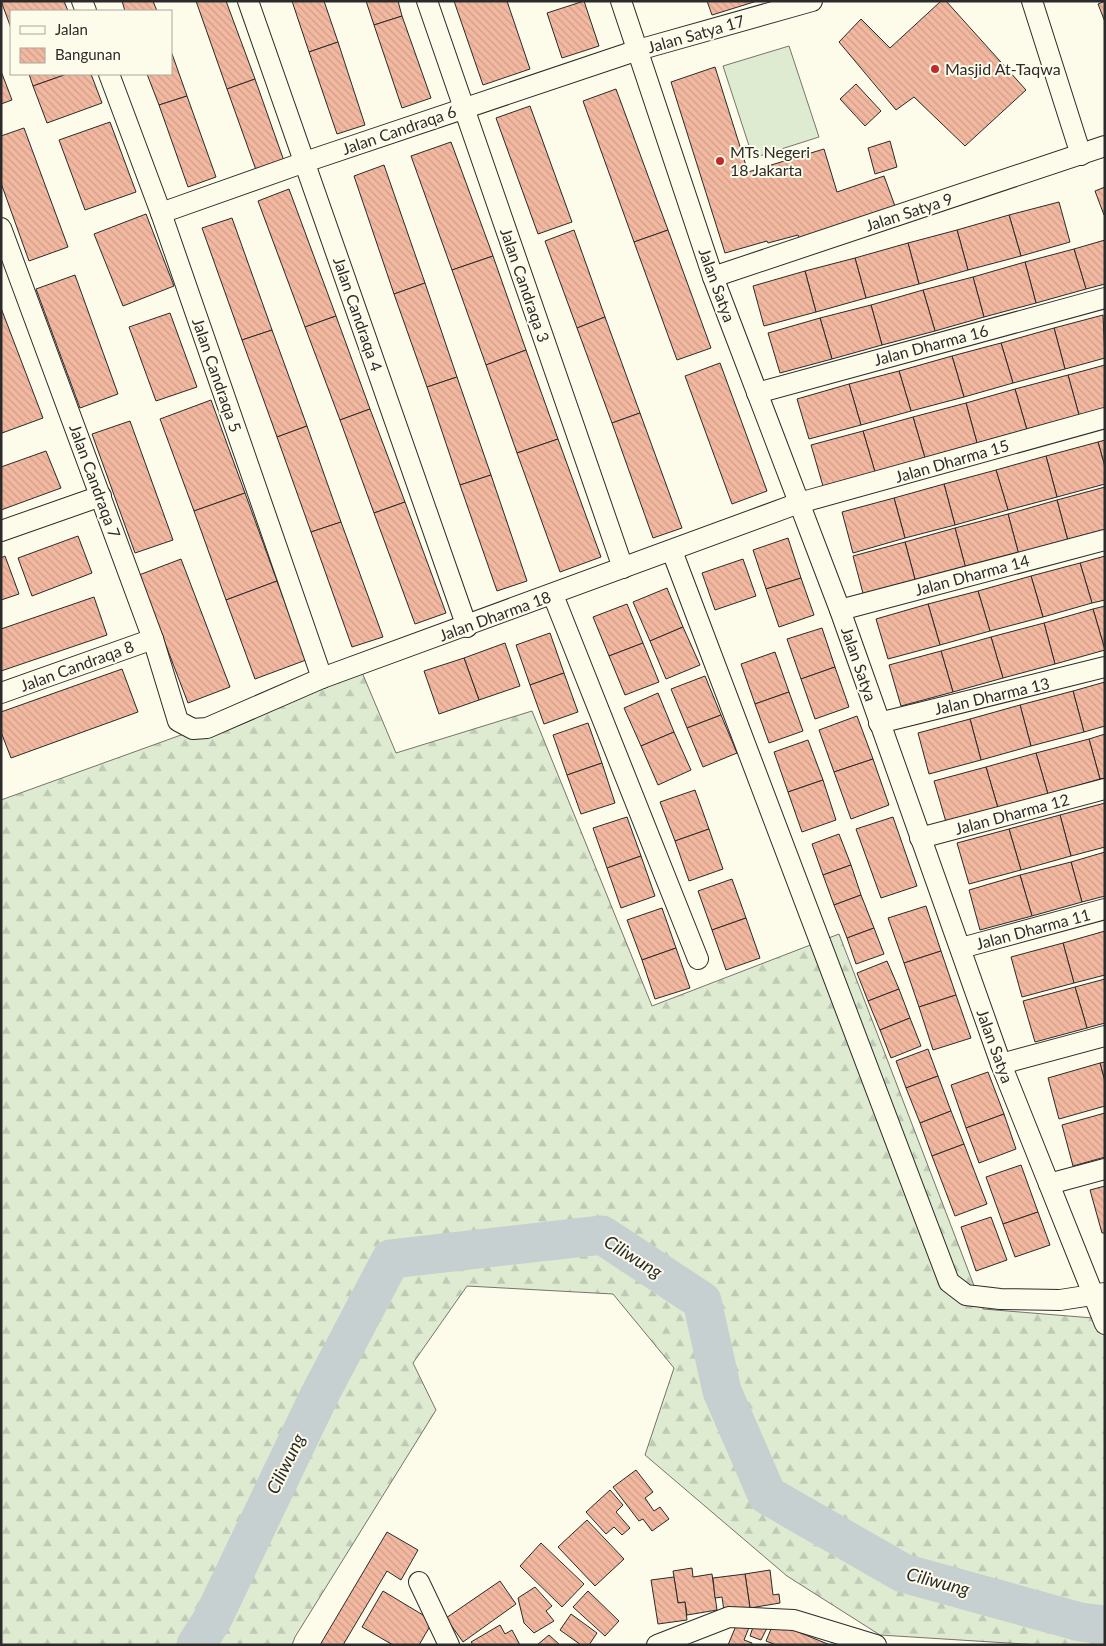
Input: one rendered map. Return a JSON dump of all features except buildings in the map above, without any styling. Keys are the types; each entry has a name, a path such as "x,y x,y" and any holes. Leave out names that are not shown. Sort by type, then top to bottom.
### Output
{"street":[{"name":"Jalan Candraqa 4","path":"248,1 467,627"},
{"name":"Jalan Candraqa 3","path":"426,1 623,568"},
{"name":"Jalan Satya","path":"621,1 713,277 840,610 1001,1064 1049,1184 1099,1294 1105,1324"},
{"name":"Jalan Satya 17","path":"638,50 812,1"},
{"path":"1032,1 1082,155"},
{"name":"Jalan Candraqa 6","path":"162,213 305,162 638,50"},
{"name":"Jalan Candraqa 5","path":"109,75 162,213 322,678"},
{"name":"Jalan Satya 9","path":"713,277 1105,146"},
{"name":"Jalan Candraqa 7","path":"1,228 153,639 178,721 192,729"},
{"name":"Jalan Dharma 16","path":"758,393 1105,298"},
{"name":"Jalan Dharma 15","path":"799,503 1105,418"},
{"path":"1,531 101,496"},
{"name":"Jalan Dharma 18","path":"192,729 207,728 322,678 467,627 799,503"},
{"name":"Jalan Dharma 14","path":"840,610 1105,540"},
{"path":"672,551 949,1282 966,1295 1000,1299 1060,1300 1099,1294"},
{"path":"553,595 698,959"},
{"name":"Jalan Candraqa 8","path":"1,693 153,639"},
{"name":"Jalan Dharma 13","path":"879,723 1105,667"},
{"name":"Jalan Dharma 12","path":"920,838 1105,789"},
{"name":"Jalan Dharma 11","path":"960,948 1105,909"},
{"path":"1001,1064 1105,1036"},
{"path":"1049,1184 1105,1169"},
{"path":"419,1582 449,1645"},
{"path":"657,1645 729,1617 794,1620 876,1645"}],"green space":[{"path":"789,46 819,137 753,158 723,66"},
{"path":"361,670 396,753 532,711 652,1006 839,934 983,1309 1105,1319 1105,1645 1040,1645 880,1635 787,1576 645,1455 674,1368 613,1294 467,1286 413,1363 436,1410 295,1637 292,1645 1,1645 1,800"}],"waterway":[{"name":"Ciliwung","path":"196,1645 212,1620 319,1396 391,1259 602,1235 702,1301 722,1391 767,1495 903,1573 1080,1622 1105,1625"}],"place":[{"name":"Masjid At-Taqwa","path":"935,69"},
{"name":"MTs Negeri 18 Jakarta","path":"720,161"}]}
